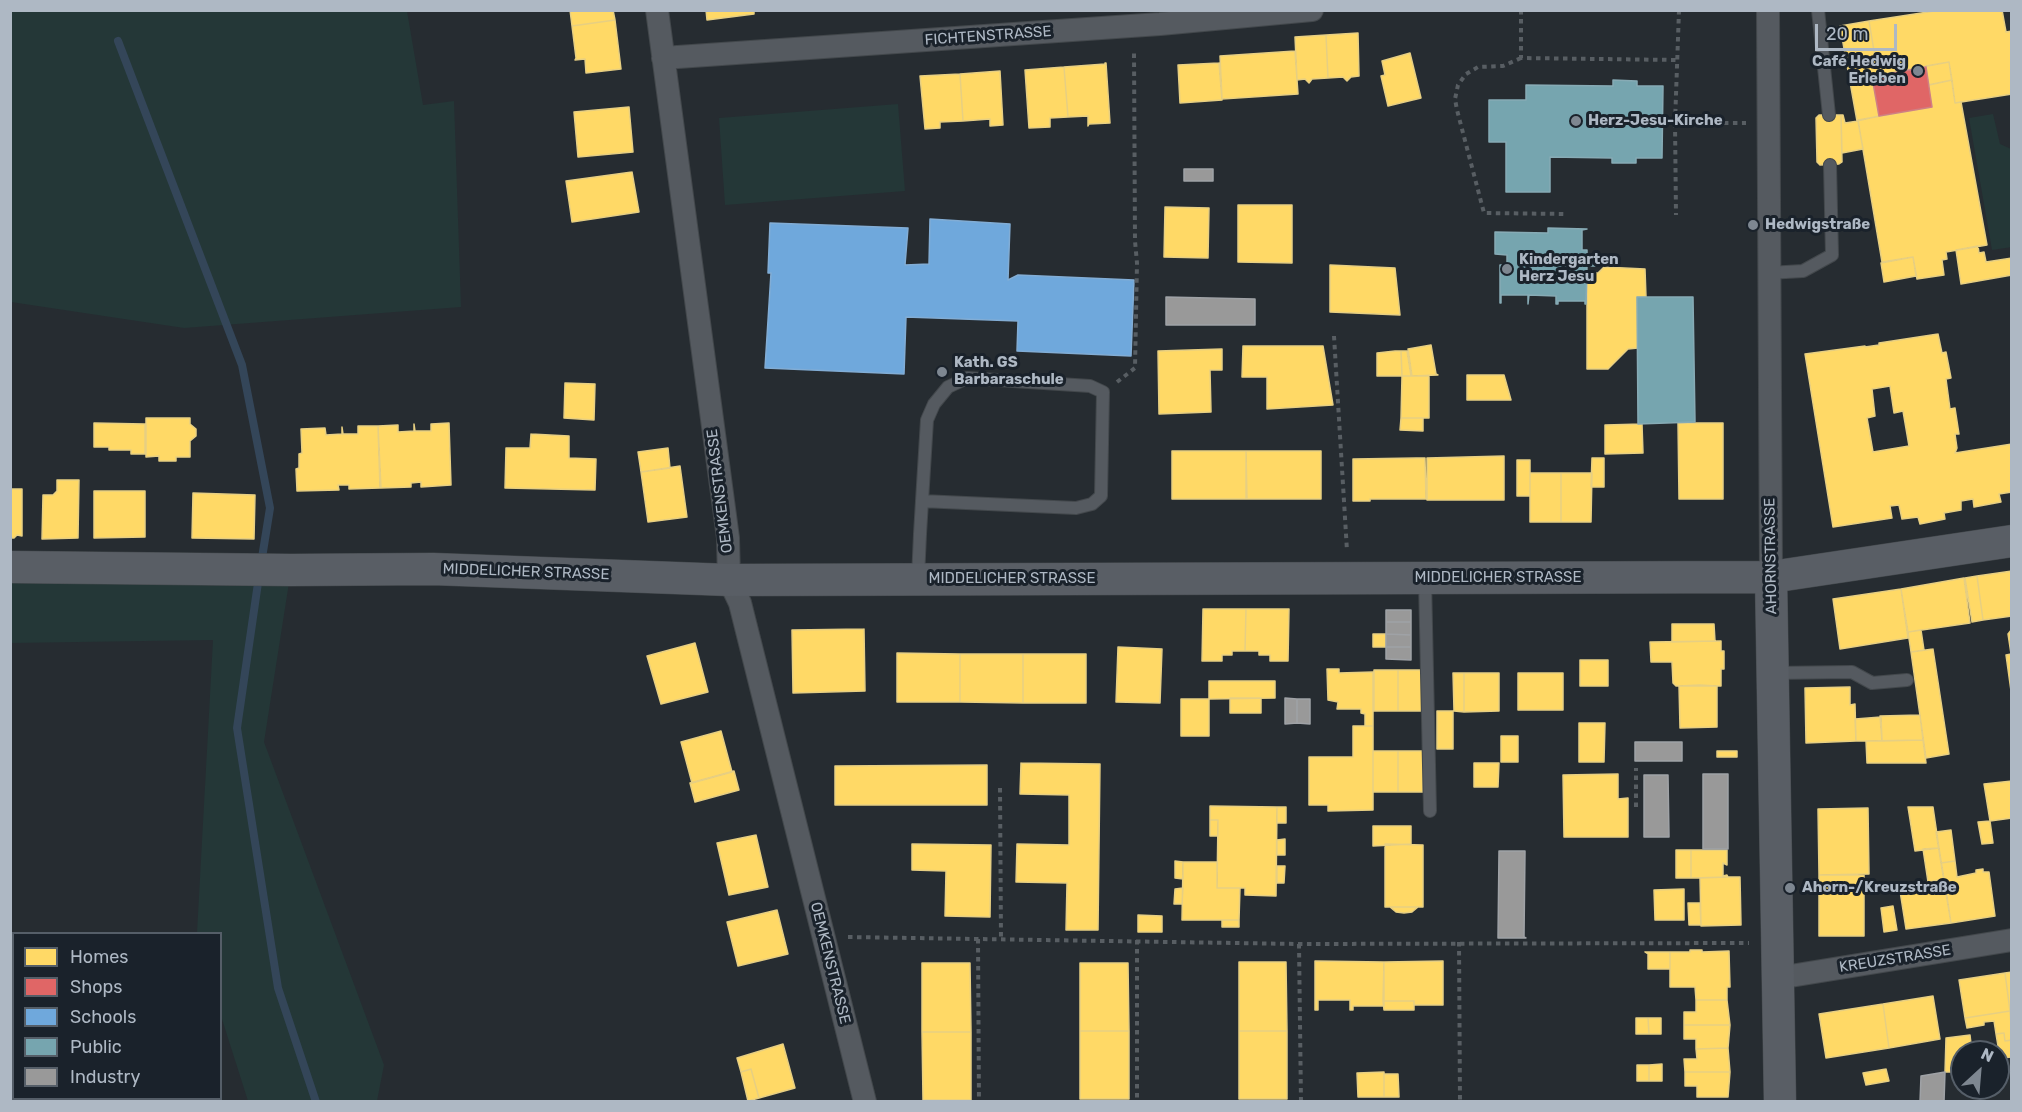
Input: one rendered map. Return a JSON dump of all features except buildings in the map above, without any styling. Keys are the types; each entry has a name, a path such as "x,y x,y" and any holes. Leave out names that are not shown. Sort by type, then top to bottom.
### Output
{"street":[{"name":"OEMKENSTRASSE","path":"657,10 728,538 729,580 740,603 865,1101"},
{"name":"FICHTENSTRASSE","path":"663,58 1133,26 1165,17 1312,10"},
{"name":"AHORNSTRASSE","path":"1767,10 1772,673 1780,1101"},
{"name":"MIDDELICHER STRASSE","path":"10,567 291,570 433,568 729,580 1771,577 2012,541"},
{"name":"KREUZSTRASSE","path":"1778,978 2012,940"}],"lane":[{"path":"1818,10 1829,115"},
{"path":"1768,273 1803,271 1832,255 1830,165"},
{"path":"918,580 922,501 927,420 934,404 948,387 968,378 1090,386 1103,392 1101,496 1092,504 1076,508 922,501"},
{"path":"1425,578 1430,811"},
{"path":"1772,673 1852,672 1872,683 1907,680"}],"path":[{"path":"1521,10 1521,58"},
{"path":"1676,215 1675,123 1679,10"},
{"path":"1103,392 1135,368 1137,263 1133,26"},
{"path":"1566,214 1484,213 1457,110 1455,99 1458,85 1466,74 1478,67 1503,66 1521,58 1677,60"},
{"path":"1675,123 1768,123"},
{"path":"1334,336 1349,579"},
{"path":"1636,768 1636,807"},
{"path":"1000,788 1001,939"},
{"path":"823,936 1299,944 1778,943"},
{"path":"978,939 979,1101"},
{"path":"1137,940 1137,1101"},
{"path":"1459,942 1460,1101"},
{"path":"1299,944 1301,1101"}],"shaded area":[{"path":"10,11 407,11 423,105 454,101 461,307 184,328 11,302"},
{"path":"898,104 905,191 725,205 719,118"},
{"path":"1993,114 2000,144 2011,149 2012,247 1992,250 1969,118"},
{"path":"10,567 291,570 264,742 384,1065 377,1101 248,1101 222,1019 222,932 197,932 213,640 11,643"}],"waterway":[{"path":"118,41 242,365 270,508 261,564"},
{"path":"259,576 237,728 278,988 316,1102"}],"place":[{"name":"Café Hedwig Erleben","path":"1918,71"},
{"name":"Herz-Jesu-Kirche","path":"1576,121"},
{"name":"Hedwigstraße","path":"1753,225"},
{"name":"Kindergarten Herz Jesu","path":"1507,269"},
{"name":"Kath. GS Barbaraschule","path":"942,372"},
{"name":"Ahorn-/Kreuzstraße","path":"1790,888"}]}
